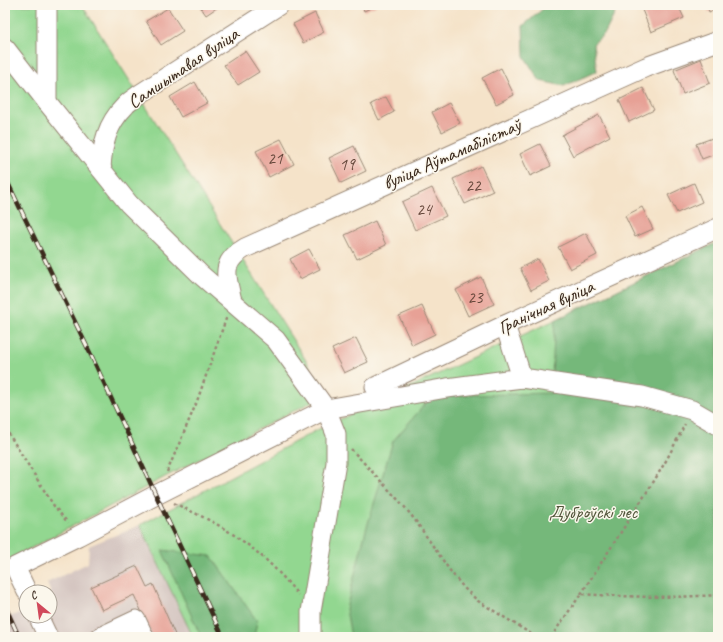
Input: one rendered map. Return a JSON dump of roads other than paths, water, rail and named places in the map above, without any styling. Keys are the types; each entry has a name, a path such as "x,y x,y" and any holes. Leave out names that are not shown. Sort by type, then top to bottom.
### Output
{"street":[{"path":"47,5 47,102"},
{"name":"Самшытавая вуліца","path":"101,169 105,136 113,120 125,106 260,10 279,5"},
{"name":"вуліца Аўтамабілістаў","path":"232,302 226,274 227,268 233,257 245,248 646,67 718,41"},
{"path":"5,48 129,204 201,275 276,340 326,409 336,434 336,463 311,612 311,637"},
{"name":"Гранічная вуліца","path":"375,386 718,228"},
{"path":"505,325 522,378"},
{"path":"23,584 15,567 326,409 447,388 522,378 642,396 692,410 718,426"},
{"path":"100,637 136,620 144,637"},
{"path":"42,624 48,637"}],"railway":[{"path":"5,177 92,357 223,637"},
{"path":"5,606 19,637"}],"park label":[{"name":"Дуброўскі лес","path":"593,512"}]}
